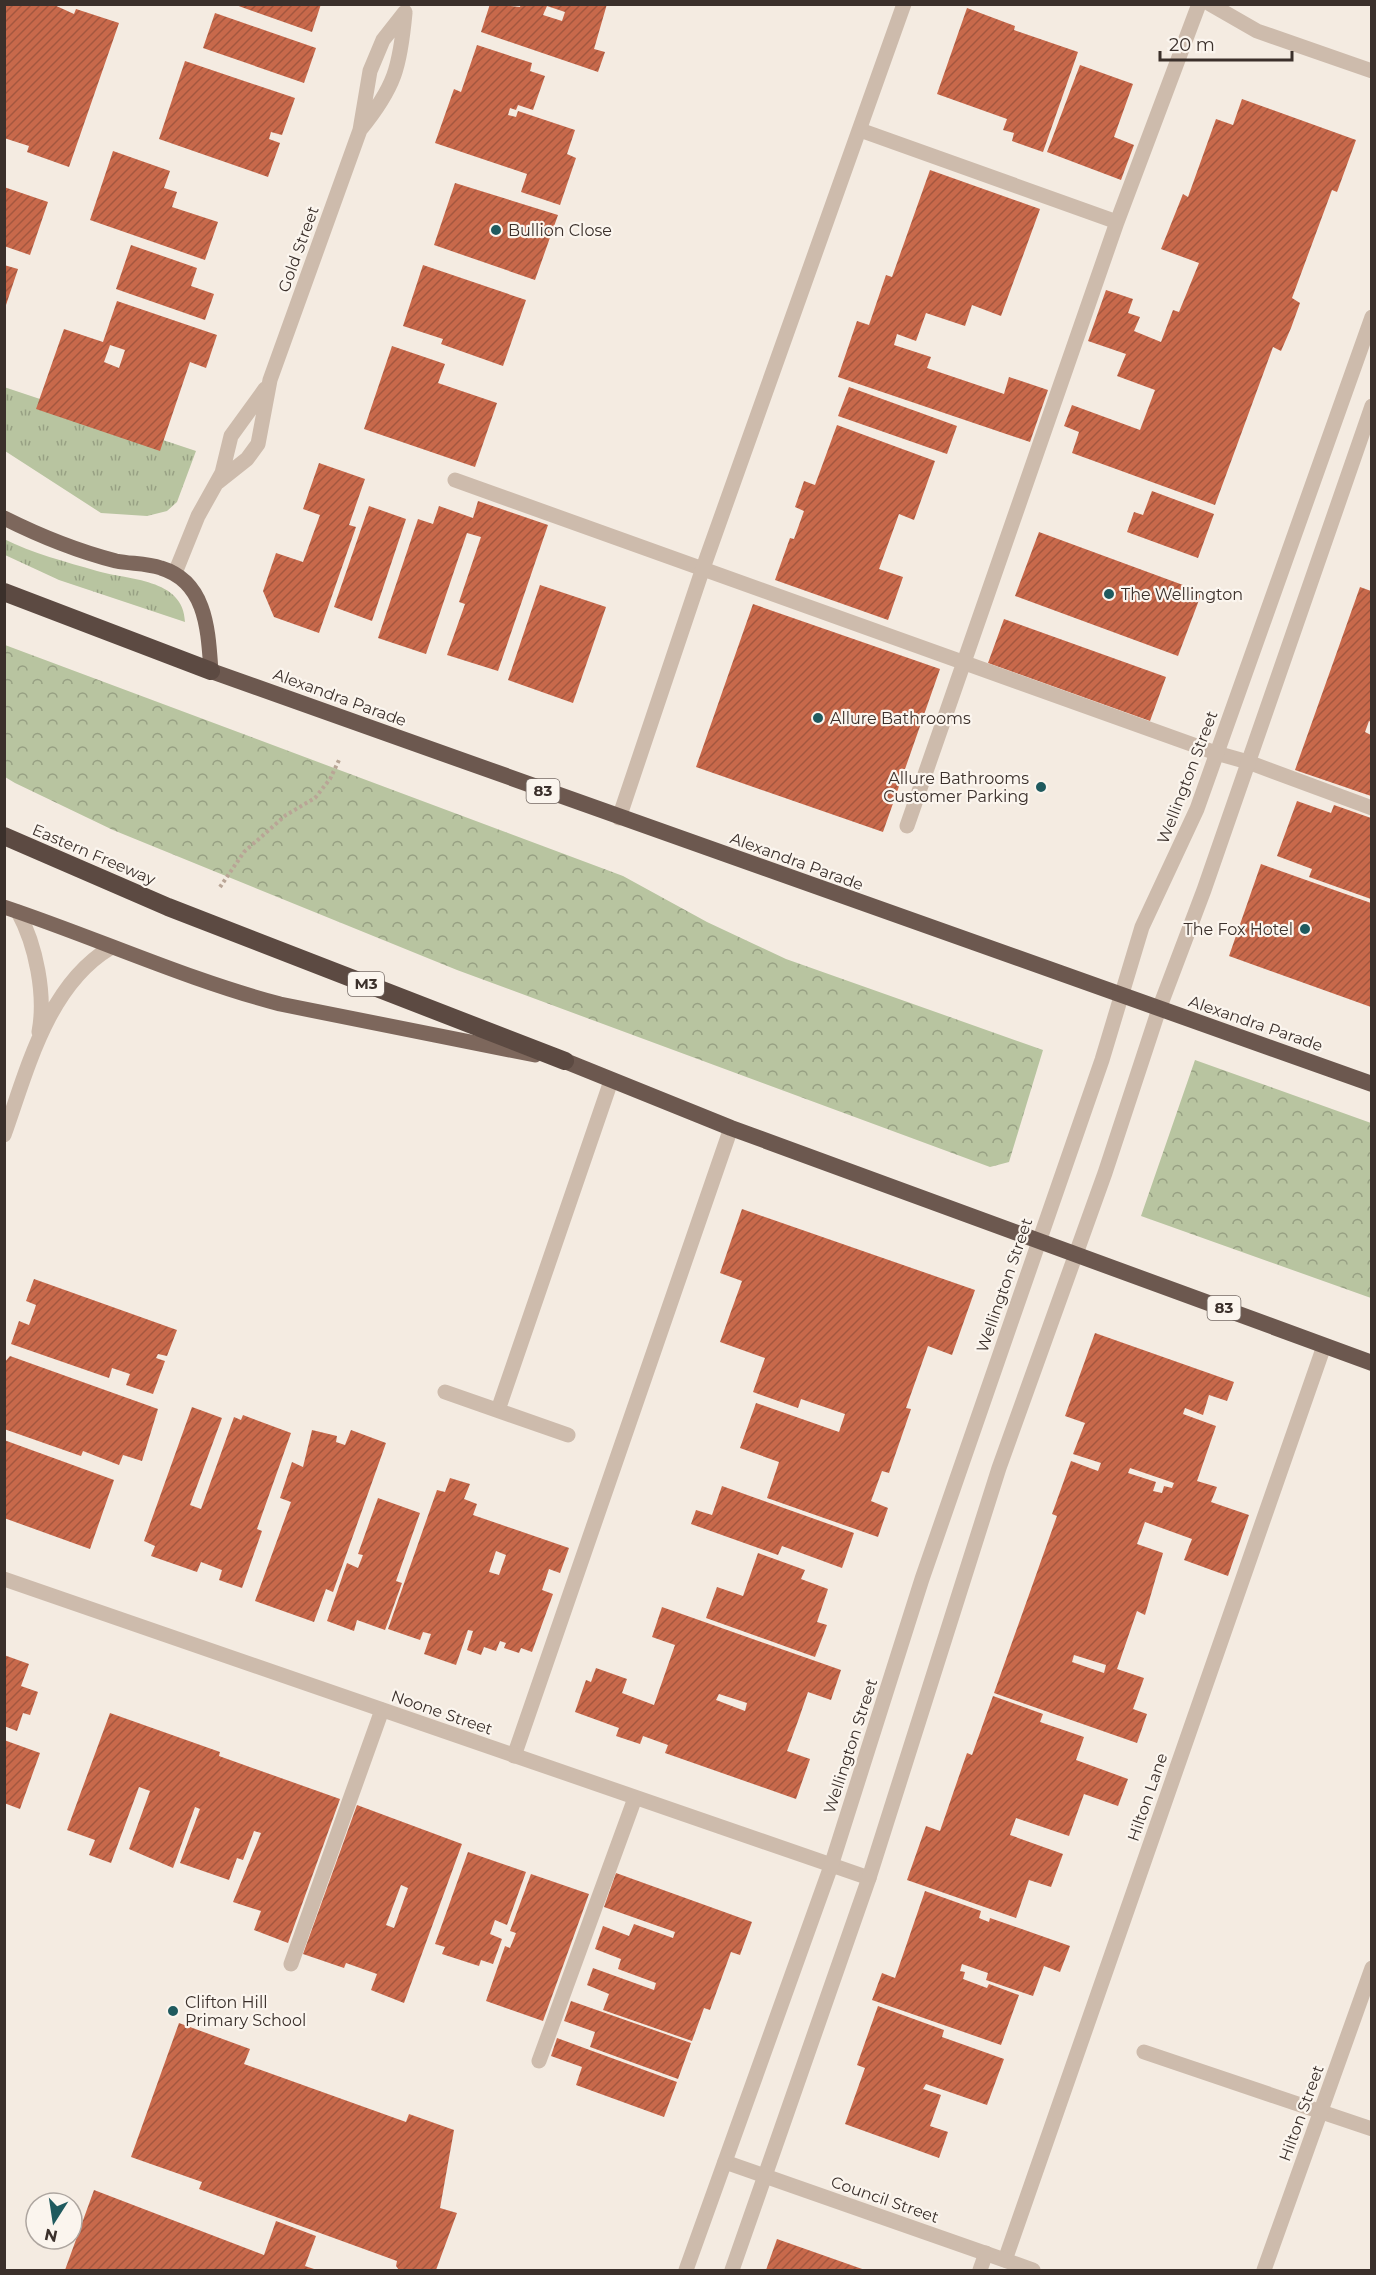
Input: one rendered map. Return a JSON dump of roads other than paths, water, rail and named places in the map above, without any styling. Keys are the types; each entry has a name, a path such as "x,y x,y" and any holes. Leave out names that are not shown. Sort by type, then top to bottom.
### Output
{"highway":[{"name":"Alexandra Parade","path":"4,592 211,672 1371,1084"},
{"name":"Eastern Freeway","path":"4,836 168,907 565,1061"},
{"name":"83","path":"565,1061 731,1128 1371,1363"}],"main road":[{"path":"4,518 29,531 85,552 175,573 189,585 201,605 207,629 211,672"},
{"path":"11,910 181,974 280,1004 565,1061"}],"street":[{"path":"619,818 703,568 904,4"},
{"path":"907,826 1117,222 1199,4"},
{"path":"1210,4 1257,31 1371,71"},
{"name":"Gold Street","path":"360,130 384,101 395,79 406,8"},
{"name":"Gold Street","path":"218,482 247,459 258,444 270,380 360,130 370,71 383,40 406,8"},
{"path":"860,130 1117,222"},
{"name":"Wellington Street","path":"686,2271 831,1866 922,1579 1102,1060 1142,927 1188,832 1371,317"},
{"name":"Gold Street","path":"175,573 194,524 218,482 231,436 270,380"},
{"path":"732,2271 868,1878 999,1468 1076,1254 1371,406"},
{"path":"455,480 1216,753 1248,762 1371,808"},
{"path":"11,910 30,939 39,987 38,1041"},
{"path":"4,1135 38,1041 56,1006 81,971 110,948"},
{"path":"498,1410 610,1081"},
{"path":"514,1756 731,1128"},
{"name":"Hilton Lane","path":"1005,2260 1324,1346"},
{"path":"445,1392 567,1435"},
{"name":"Noone Street","path":"4,1579 868,1878"},
{"path":"291,1964 382,1710"},
{"path":"539,2061 635,1798"},
{"name":"Hilton Street","path":"1264,2271 1371,1968"},
{"path":"1144,2052 1371,2129"},
{"name":"Council Street","path":"725,2162 1033,2271"},
{"path":"980,2271 986,2253"}],"place":[{"name":"Bullion Close","path":"496,230"},
{"name":"The Wellington","path":"1109,594"},
{"name":"Allure Bathrooms","path":"818,718"},
{"name":"Allure Bathrooms Customer Parking","path":"1041,787"},
{"name":"The Fox Hotel","path":"1305,929"},
{"name":"Clifton Hill Primary School","path":"173,2011"}]}
